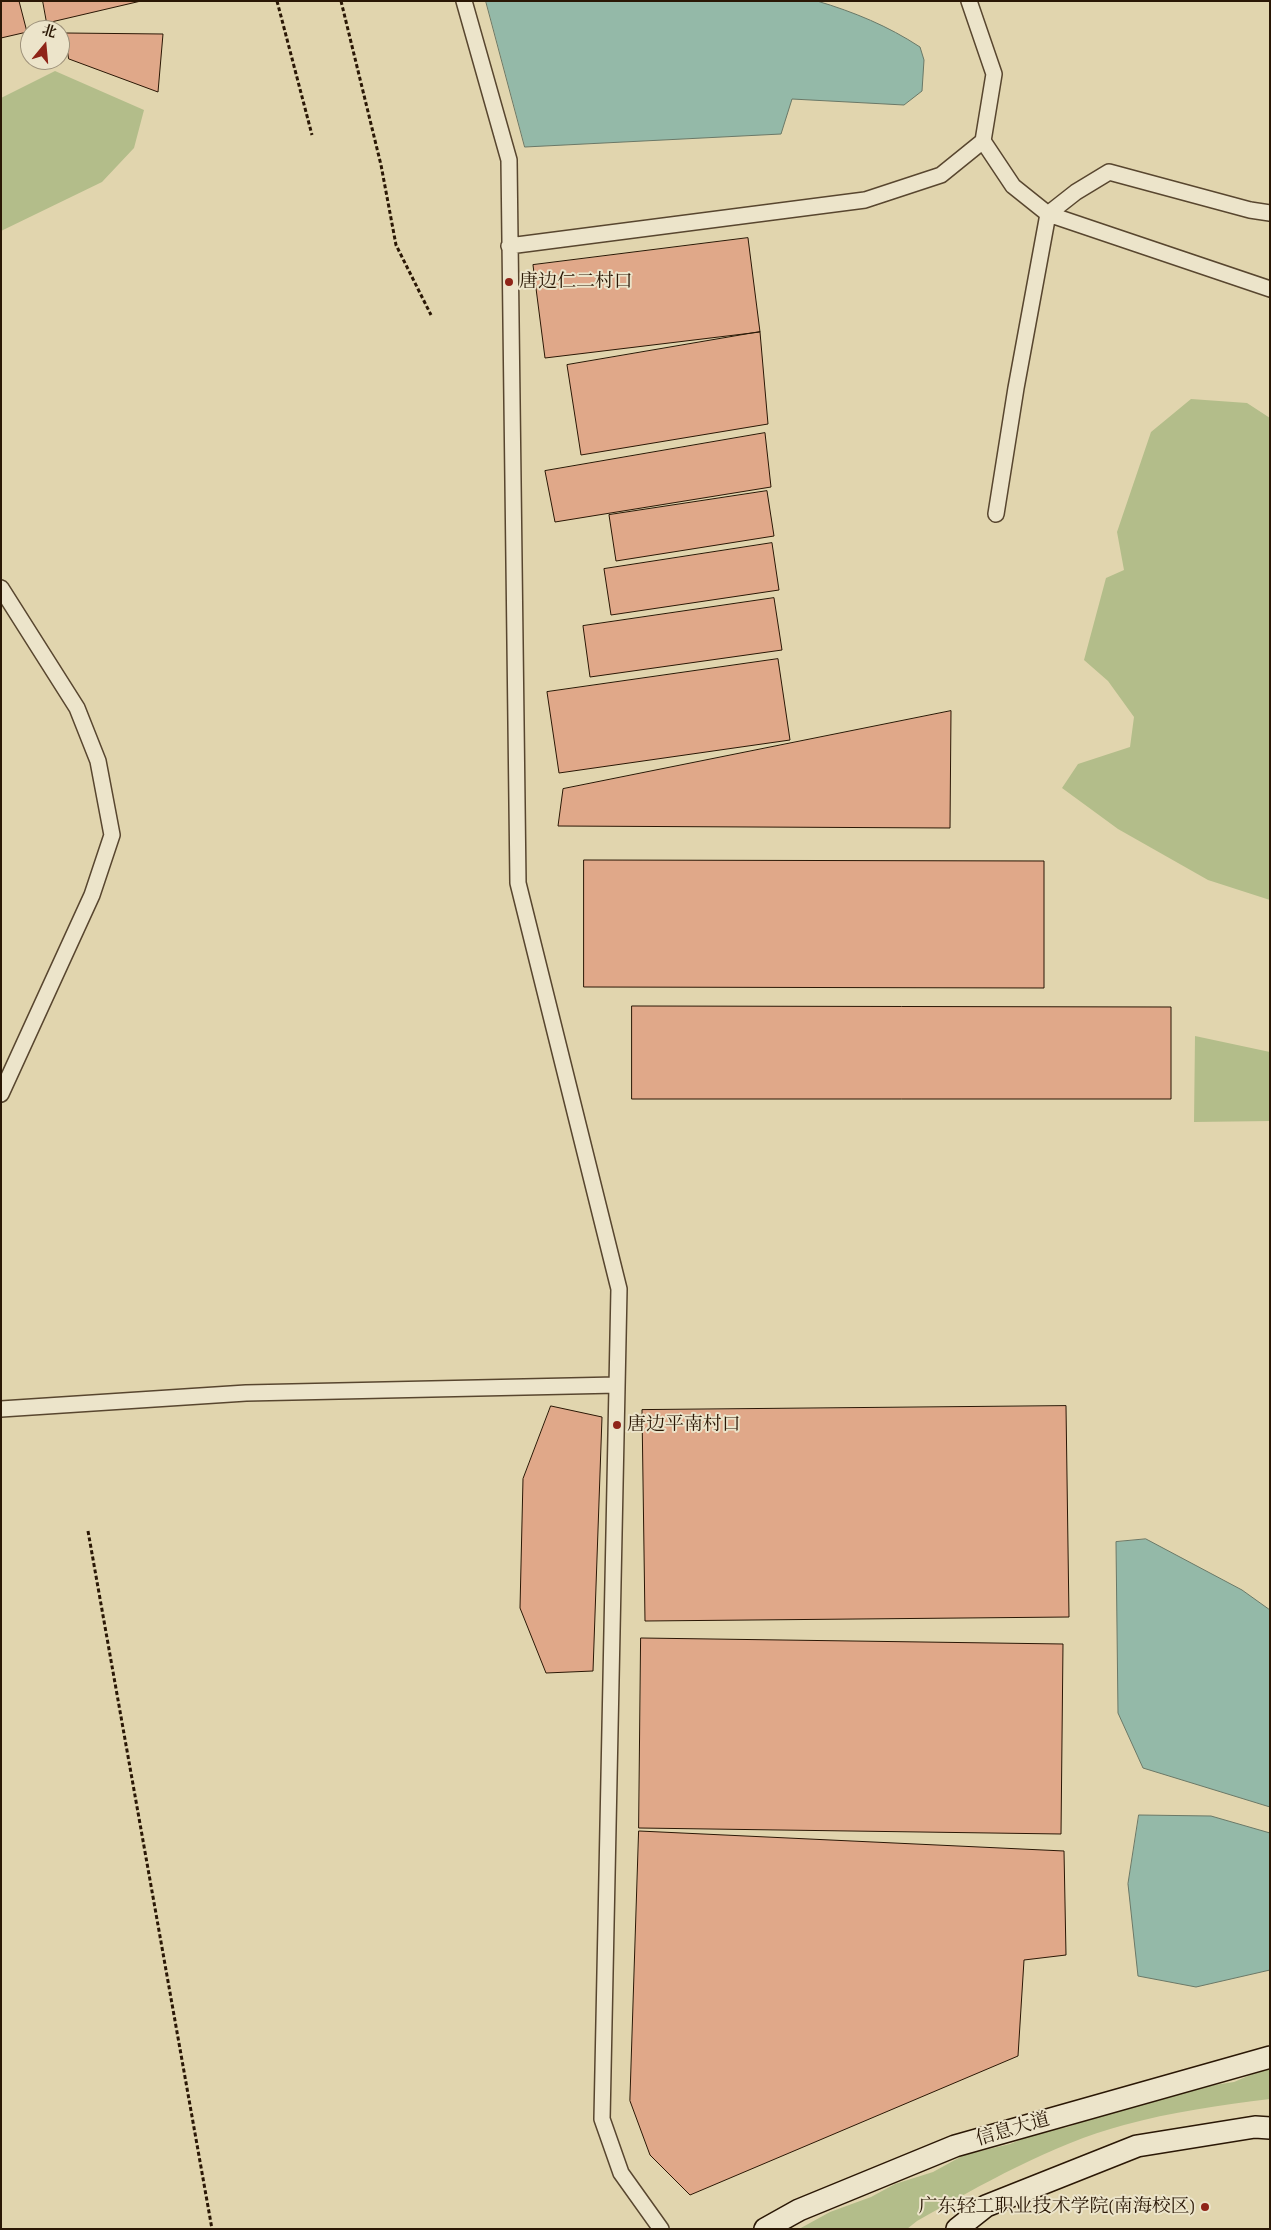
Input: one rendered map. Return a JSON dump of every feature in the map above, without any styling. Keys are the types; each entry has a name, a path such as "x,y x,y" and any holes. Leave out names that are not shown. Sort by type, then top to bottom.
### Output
{"main road":[{"name":"信息大道","path":"765,2229 799,2210 955,2146 1270,2057"},
{"path":"957,2229 986,2206 1137,2146 1255,2127 1270,2128"}],"street":[{"path":"464,1 509,160 518,883 619,1289 602,2119 622,2173 660,2229"},
{"path":"509,246 865,200 941,175 983,141 994,74 969,1"},
{"path":"983,141 1013,186 1048,214 1270,289"},
{"path":"996,514 1016,388 1048,214 1076,192 1109,172 1250,210 1270,213"},
{"path":"1,588 77,708 98,760 112,835 92,895 1,1094"},
{"path":"1,1410 246,1393 617,1385"}],"path":[{"path":"277,1 312,135"},
{"path":"341,1 381,165 396,244 431,315"},
{"path":"88,1531 212,2229"}],"shaded area":[{"path":"486,1 817,1 870,20 896,32 920,47 924,60 922,91 904,105 792,99 781,134 525,147"},
{"path":"55,71 144,110 134,148 102,182 1,231 1,98"},
{"path":"1191,399 1247,403 1270,418 1270,900 1208,880 1118,829 1062,788 1078,764 1130,747 1134,717 1108,681 1084,660 1106,578 1124,570 1117,532 1151,432"},
{"path":"1195,1036 1270,1052 1270,1121 1194,1122"},
{"path":"1146,1539 1242,1590 1270,1610 1270,1807 1143,1768 1118,1713 1116,1542"},
{"path":"1139,1815 1211,1816 1270,1833 1270,1970 1196,1987 1138,1976 1128,1884"},
{"path":"1270,2068 1270,2099 1215,2106 1142,2120 1097,2133 1043,2154 967,2193 917,2221 907,2229 799,2229 830,2212 871,2197 895,2184 933,2172 964,2155 1010,2144 1037,2133 1068,2127 1121,2107 1234,2082"}],"building":[{"path":"1,1 19,1 24,20 20,20 20,34 1,38"},
{"path":"43,1 141,1 60,20 46,20"},
{"path":"70,33 163,34 158,92 70,59"},
{"path":"748,238 760,332 545,358 533,265"},
{"path":"760,332 768,424 581,455 567,365"},
{"path":"765,433 771,487 555,522 545,471"},
{"path":"767,491 774,536 616,561 609,515"},
{"path":"772,543 779,590 611,615 604,569"},
{"path":"774,598 782,650 590,677 583,626"},
{"path":"778,659 790,740 559,773 547,692"},
{"path":"951,711 950,828 558,826 563,789"},
{"path":"584,860 1044,861 1044,988 584,987"},
{"path":"632,1006 1171,1007 1171,1099 632,1099"},
{"path":"551,1406 602,1417 593,1671 546,1673 520,1608 523,1479"},
{"path":"1066,1406 1069,1617 645,1621 642,1410"},
{"path":"641,1638 1063,1644 1061,1834 639,1828"},
{"path":"639,1831 1064,1851 1066,1955 1024,1960 1018,2056 690,2195 650,2155 630,2101"}],"place":[{"name":"唐边仁二村口","path":"509,282"},
{"name":"唐边平南村口","path":"617,1425"},
{"name":"广东轻工职业技术学院(南海校区)","path":"1205,2207"}]}
